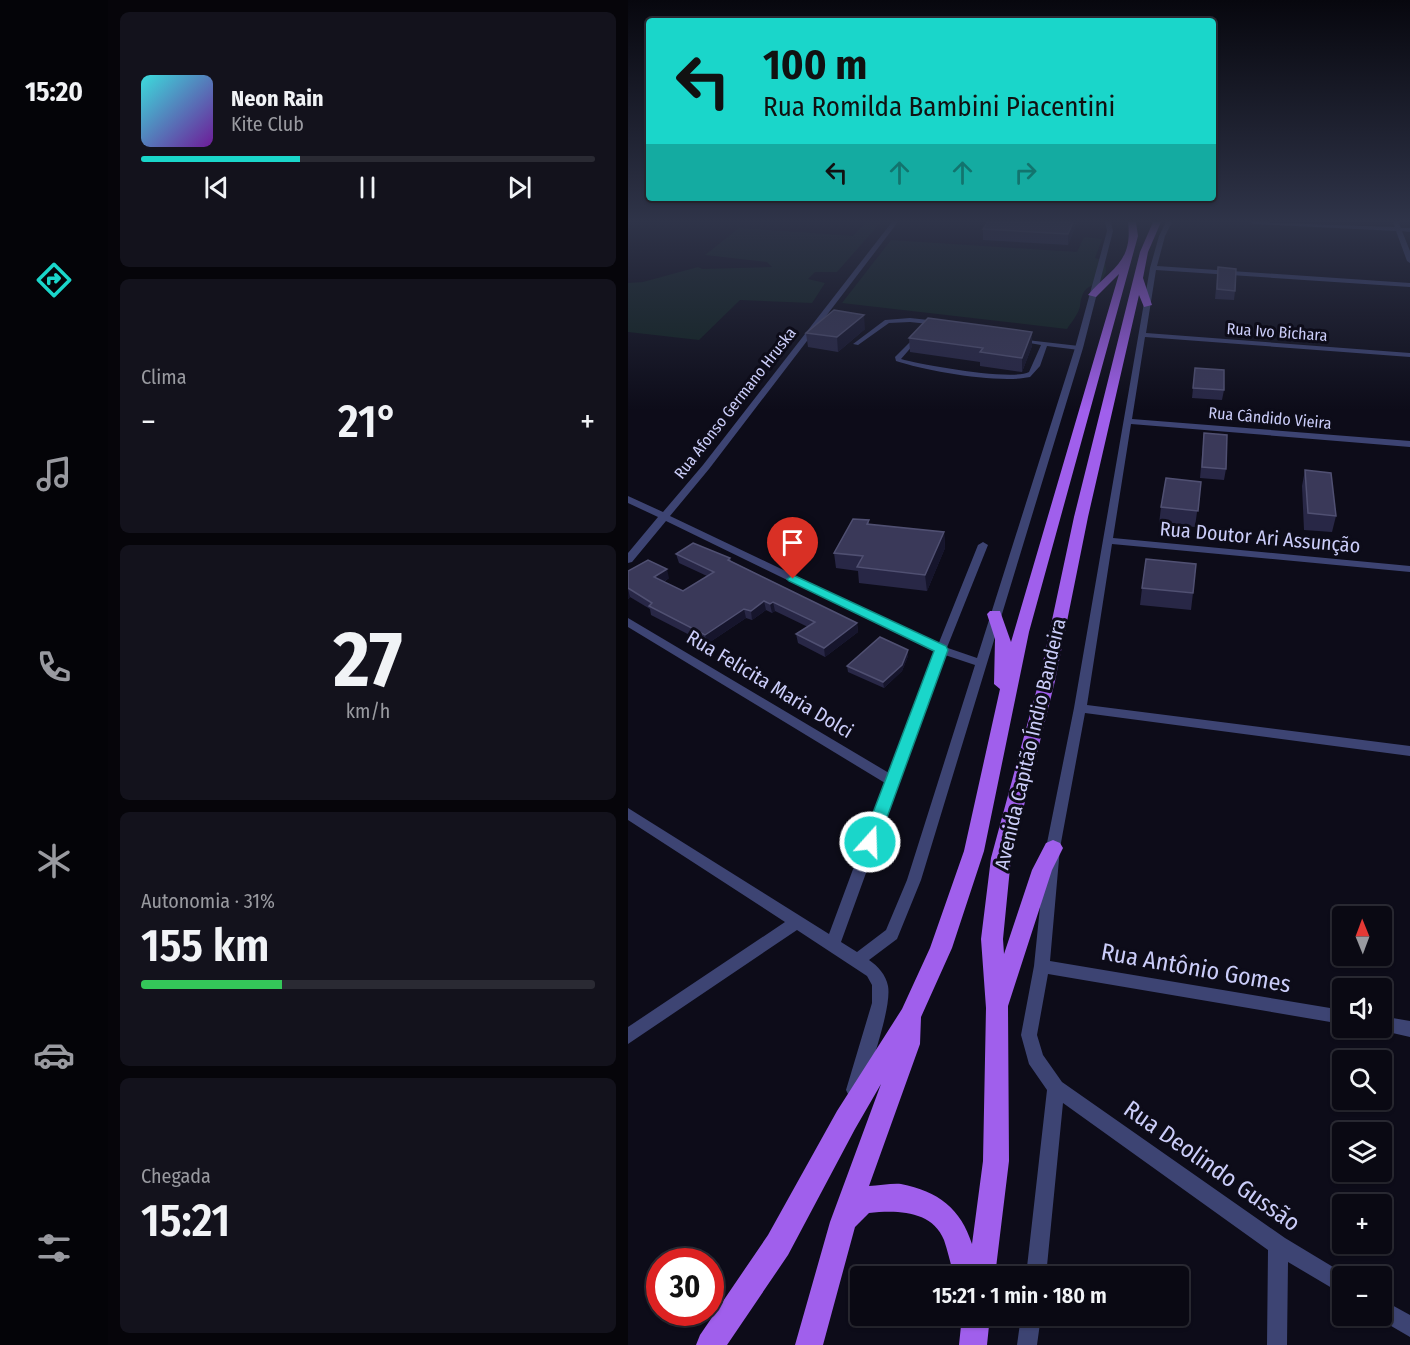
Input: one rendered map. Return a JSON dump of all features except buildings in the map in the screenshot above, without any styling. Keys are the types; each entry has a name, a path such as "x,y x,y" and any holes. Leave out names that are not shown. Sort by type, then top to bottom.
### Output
{"main road":[{"path":"1093,295 1103,285"},
{"name":"Avenida Capitão Índio Bandeira","path":"910,1016 941,948 974,851 1021,632 1119,285"},
{"name":"Avenida Capitão Índio Bandeira","path":"983,1266 996,1161 997,1008 992,939 1001,858 1047,681 1081,517 1136,285"},
{"path":"1140,285 1147,305"},
{"path":"995,614 1003,639 1001,725"},
{"path":"997,1008 1042,870 1053,848"},
{"path":"710,1345 778,1245 846,1120 910,1016"},
{"path":"807,1342 843,1222 908,1044 910,1016"},
{"path":"843,1222 863,1200 900,1197 922,1204 941,1215 954,1230 965,1266"},
{"path":"973,1345 975,1326"}],"street":[{"name":"Rua Afonso Germano Hruska","path":"628,560 666,518 846,285"},
{"path":"858,960 892,934 914,880 1079,348 1096,285"},
{"name":"Rua Deolindo Gussão","path":"1150,285 1080,708 1053,848 1042,966 1029,1035 1035,1058 1056,1088 1278,1245 1332,1278"},
{"name":"Rua Ivo Bichara","path":"1143,335 1410,355"},
{"name":"Rua Cândido Vieira","path":"1127,422 1410,444"},
{"path":"628,499 941,650 980,663"},
{"name":"Rua Doutor Ari Assunção","path":"1108,540 1410,569"},
{"name":"Rua Felicita Maria Dolci","path":"628,622 892,781"},
{"path":"833,944 941,650"},
{"path":"1080,708 1410,751"},
{"path":"628,813 873,971 880,985 880,1003 846,1120"},
{"path":"628,1036 797,922"},
{"name":"Rua Antônio Gomes","path":"1042,966 1332,1015"},
{"path":"1392,1026 1410,1029"},
{"path":"1037,1266 1056,1088"},
{"path":"1277,1345 1278,1245"},
{"path":"1392,1316 1410,1327"},
{"path":"1027,1345 1030,1326"}],"lane":[{"path":"856,344 887,321 910,320 946,326 926,328 898,360 964,371 1026,377 1032,372 1045,343"},
{"path":"1012,339 1079,348"},
{"path":"941,650 983,545"}],"green space":[{"path":"628,285 824,285 812,303 740,300 699,340 628,332"},
{"path":"856,285 1094,285 1085,290 1078,312 1067,329 842,303"}],"route":[{"path":"793,579 941,650 870,842"}]}
